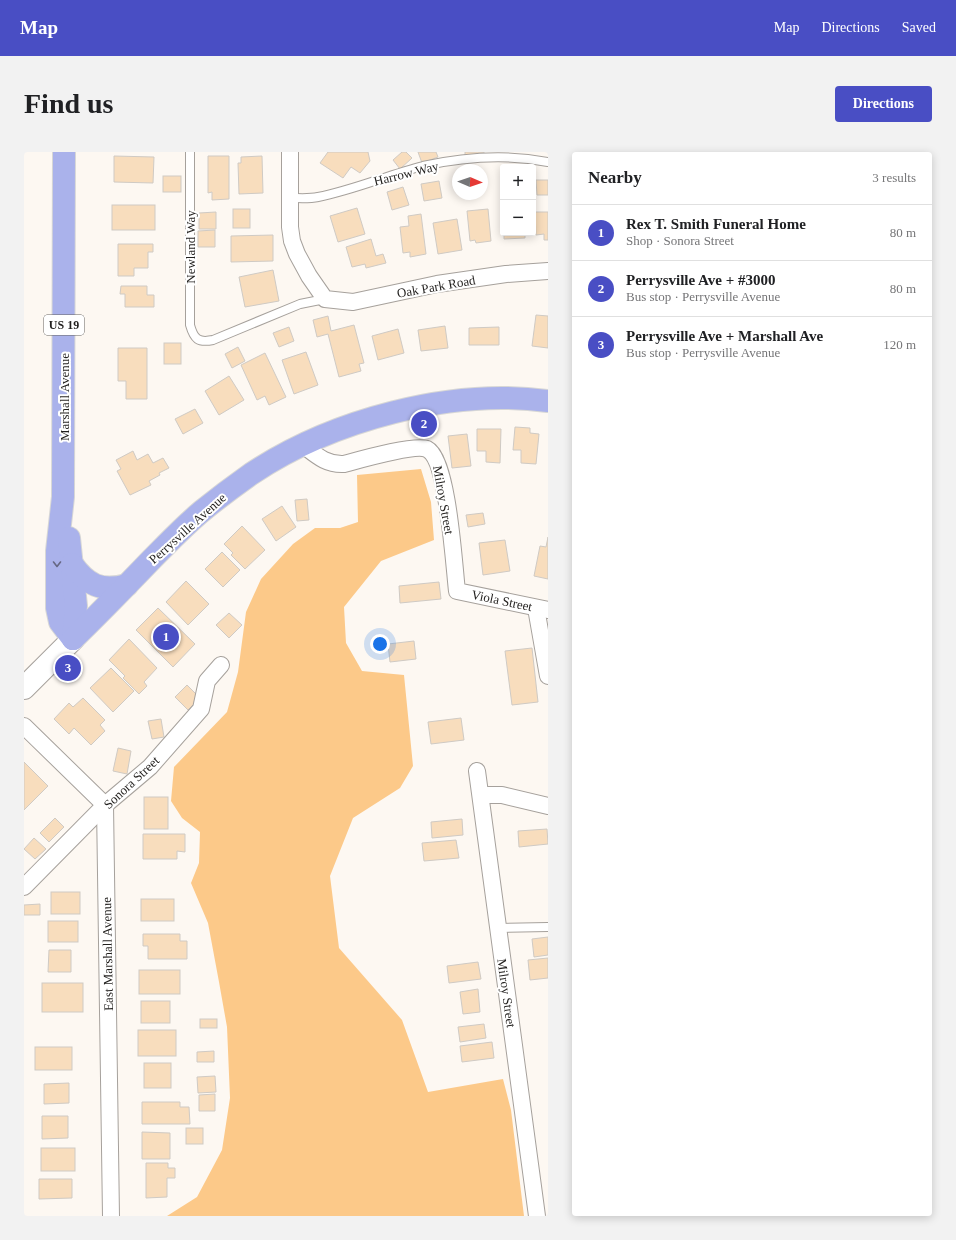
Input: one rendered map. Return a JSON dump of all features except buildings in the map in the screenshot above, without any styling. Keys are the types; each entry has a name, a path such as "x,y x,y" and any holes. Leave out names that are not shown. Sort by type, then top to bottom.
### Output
{"main road":[{"name":"Marshall Avenue","path":"64,152 63,498 57,551 57,608 60,622 73,639"},
{"name":"Perrysville Avenue","path":"24,688 180,531 224,493 250,474 303,445 357,423 418,407 480,399 548,401"},
{"name":"Marshall Avenue","path":"63,498 76,606 73,639"},
{"path":"72,564 83,578 95,585 109,588 127,585"}],"street":[{"path":"290,152 290,227 292,241 309,276 325,299"},
{"name":"Oak Park Road","path":"325,299 353,302 437,284 506,274 548,271"},
{"name":"Milroy Street","path":"303,445 322,459 329,463 336,464 413,448 427,449 433,453 437,459 445,492 457,591"},
{"name":"Viola Street","path":"457,591 542,609"},
{"path":"542,609 548,676"},
{"name":"Sonora Street","path":"24,887 106,805 150,766 201,709 207,681 221,665"},
{"path":"24,726 106,805"},
{"name":"Milroy Street","path":"477,771 537,1216"},
{"path":"481,795 502,795 548,806"},
{"name":"East Marshall Avenue","path":"106,805 111,1216"}],"lane":[{"name":"Newland Way","path":"190,152 190,325 192,333 198,340"},
{"name":"Harrow Way","path":"290,198 316,198 424,166 494,157 535,159 548,162"},
{"name":"Oak Park Road","path":"198,340 205,342 213,340 300,304 325,299"},
{"path":"498,928 548,927"}],"shaded area":[{"path":"421,469 431,502 434,540 381,561 344,607 346,643 362,671 404,675 413,766 400,788 353,818 330,876 339,948 402,1020 428,1092 503,1079 511,1110 524,1216 167,1216 197,1197 222,1150 230,1098 227,1027 219,982 208,923 191,883 199,863 200,832 182,818 171,801 174,767 227,712 238,672 246,612 261,579 293,544 315,528 340,528 358,522 357,475"}],"place":[{"name":"Perrysville Ave + #3000","path":"424,424"},
{"name":"Rex T. Smith Funeral Home","path":"166,637"},
{"name":"Perrysville Ave + Marshall Ave","path":"68,668"}]}
